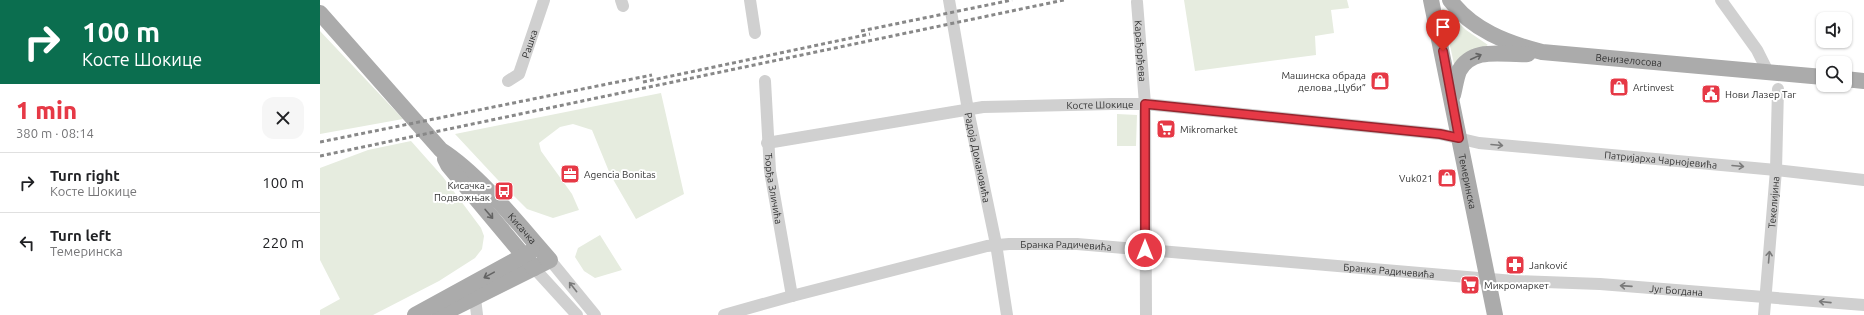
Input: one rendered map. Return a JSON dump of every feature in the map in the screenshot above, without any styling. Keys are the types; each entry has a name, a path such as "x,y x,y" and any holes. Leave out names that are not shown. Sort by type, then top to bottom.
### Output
{"main road":[{"name":"Темеринска","path":"1432,0 1495,315"},
{"name":"Венизелосова","path":"1450,0 1466,17 1491,35 1503,41 1542,52 1816,76"},
{"name":"Кисачка","path":"320,13 441,150 462,165 550,260"},
{"path":"1451,101 1460,71 1464,64 1473,58 1487,53 1520,55 1542,52"},
{"path":"1852,80 1864,81"},
{"name":"Кисачка","path":"441,150 448,164 529,262"},
{"path":"440,315 475,298 529,262 539,248"},
{"path":"415,315 529,262 550,260"}],"street":[{"name":"Рашка","path":"508,81 519,74 544,0"},
{"path":"750,0 755,33"},
{"name":"Радоја Домановића","path":"949,0 968,110 996,244 1007,315"},
{"path":"1721,0 1757,50 1768,72"},
{"name":"Карађорђева","path":"1137,2 1145,104 1146,315"},
{"name":"Ђорђа Зличића","path":"765,81 767,143 770,171 792,296"},
{"name":"Текелијина","path":"1764,315 1776,170 1778,89"},
{"name":"Косте Шокице","path":"767,143 968,110 1002,106 1145,104 1440,134 1459,138"},
{"name":"Патријарха Чарнојевића","path":"1459,138 1479,144 1776,170 1864,180"},
{"name":"Бранка Радичевића","path":"724,315 792,296 996,244 1077,244 1488,278"},
{"name":"Кисачка","path":"550,260 595,315"},
{"name":"Кисачка","path":"529,262 577,315"},
{"name":"Југ Богдана","path":"1488,278 1766,296 1864,305"},
{"path":"475,298 476,315"}],"shaded area":[{"path":"1184,0 1347,0 1349,8 1331,10 1334,33 1315,36 1316,55 1195,71"},
{"path":"1442,9 1444,9 1466,30 1488,45 1454,64"},
{"path":"320,31 403,119 320,134"},
{"path":"661,93 684,194 636,219 610,174 592,130 573,124 560,127 539,143 541,151 572,194 579,210 553,218 527,209 455,134"},
{"path":"1117,114 1137,115 1136,146 1117,146"},
{"path":"411,141 443,177 481,228 484,236 482,249 475,258 439,281 373,315 320,315 320,310 340,299 320,260 320,168 368,150"},
{"path":"600,235 622,270 595,278 584,271 575,257 578,248"}],"railway":[{"path":"861,31 1012,0"},
{"path":"320,156 1064,0"},
{"path":"643,82 870,34"},
{"path":"320,142 652,75"}],"place":[{"name":"Машинска обрада делова „Цуби”","path":"1380,81"},
{"name":"Artinvest","path":"1619,87"},
{"name":"Нови Лазер Таг","path":"1711,94"},
{"name":"Mikromarket","path":"1166,129"},
{"name":"Agencia Bonitas","path":"570,174"},
{"name":"Vuk021","path":"1447,178"},
{"name":"Кисачка - Подвожњак","path":"504,191"},
{"name":"Janković","path":"1515,265"},
{"name":"Микромаркет","path":"1470,285"}],"route":[{"path":"1145,250 1145,104 1440,134 1459,138 1454,118 1443,51"}]}
